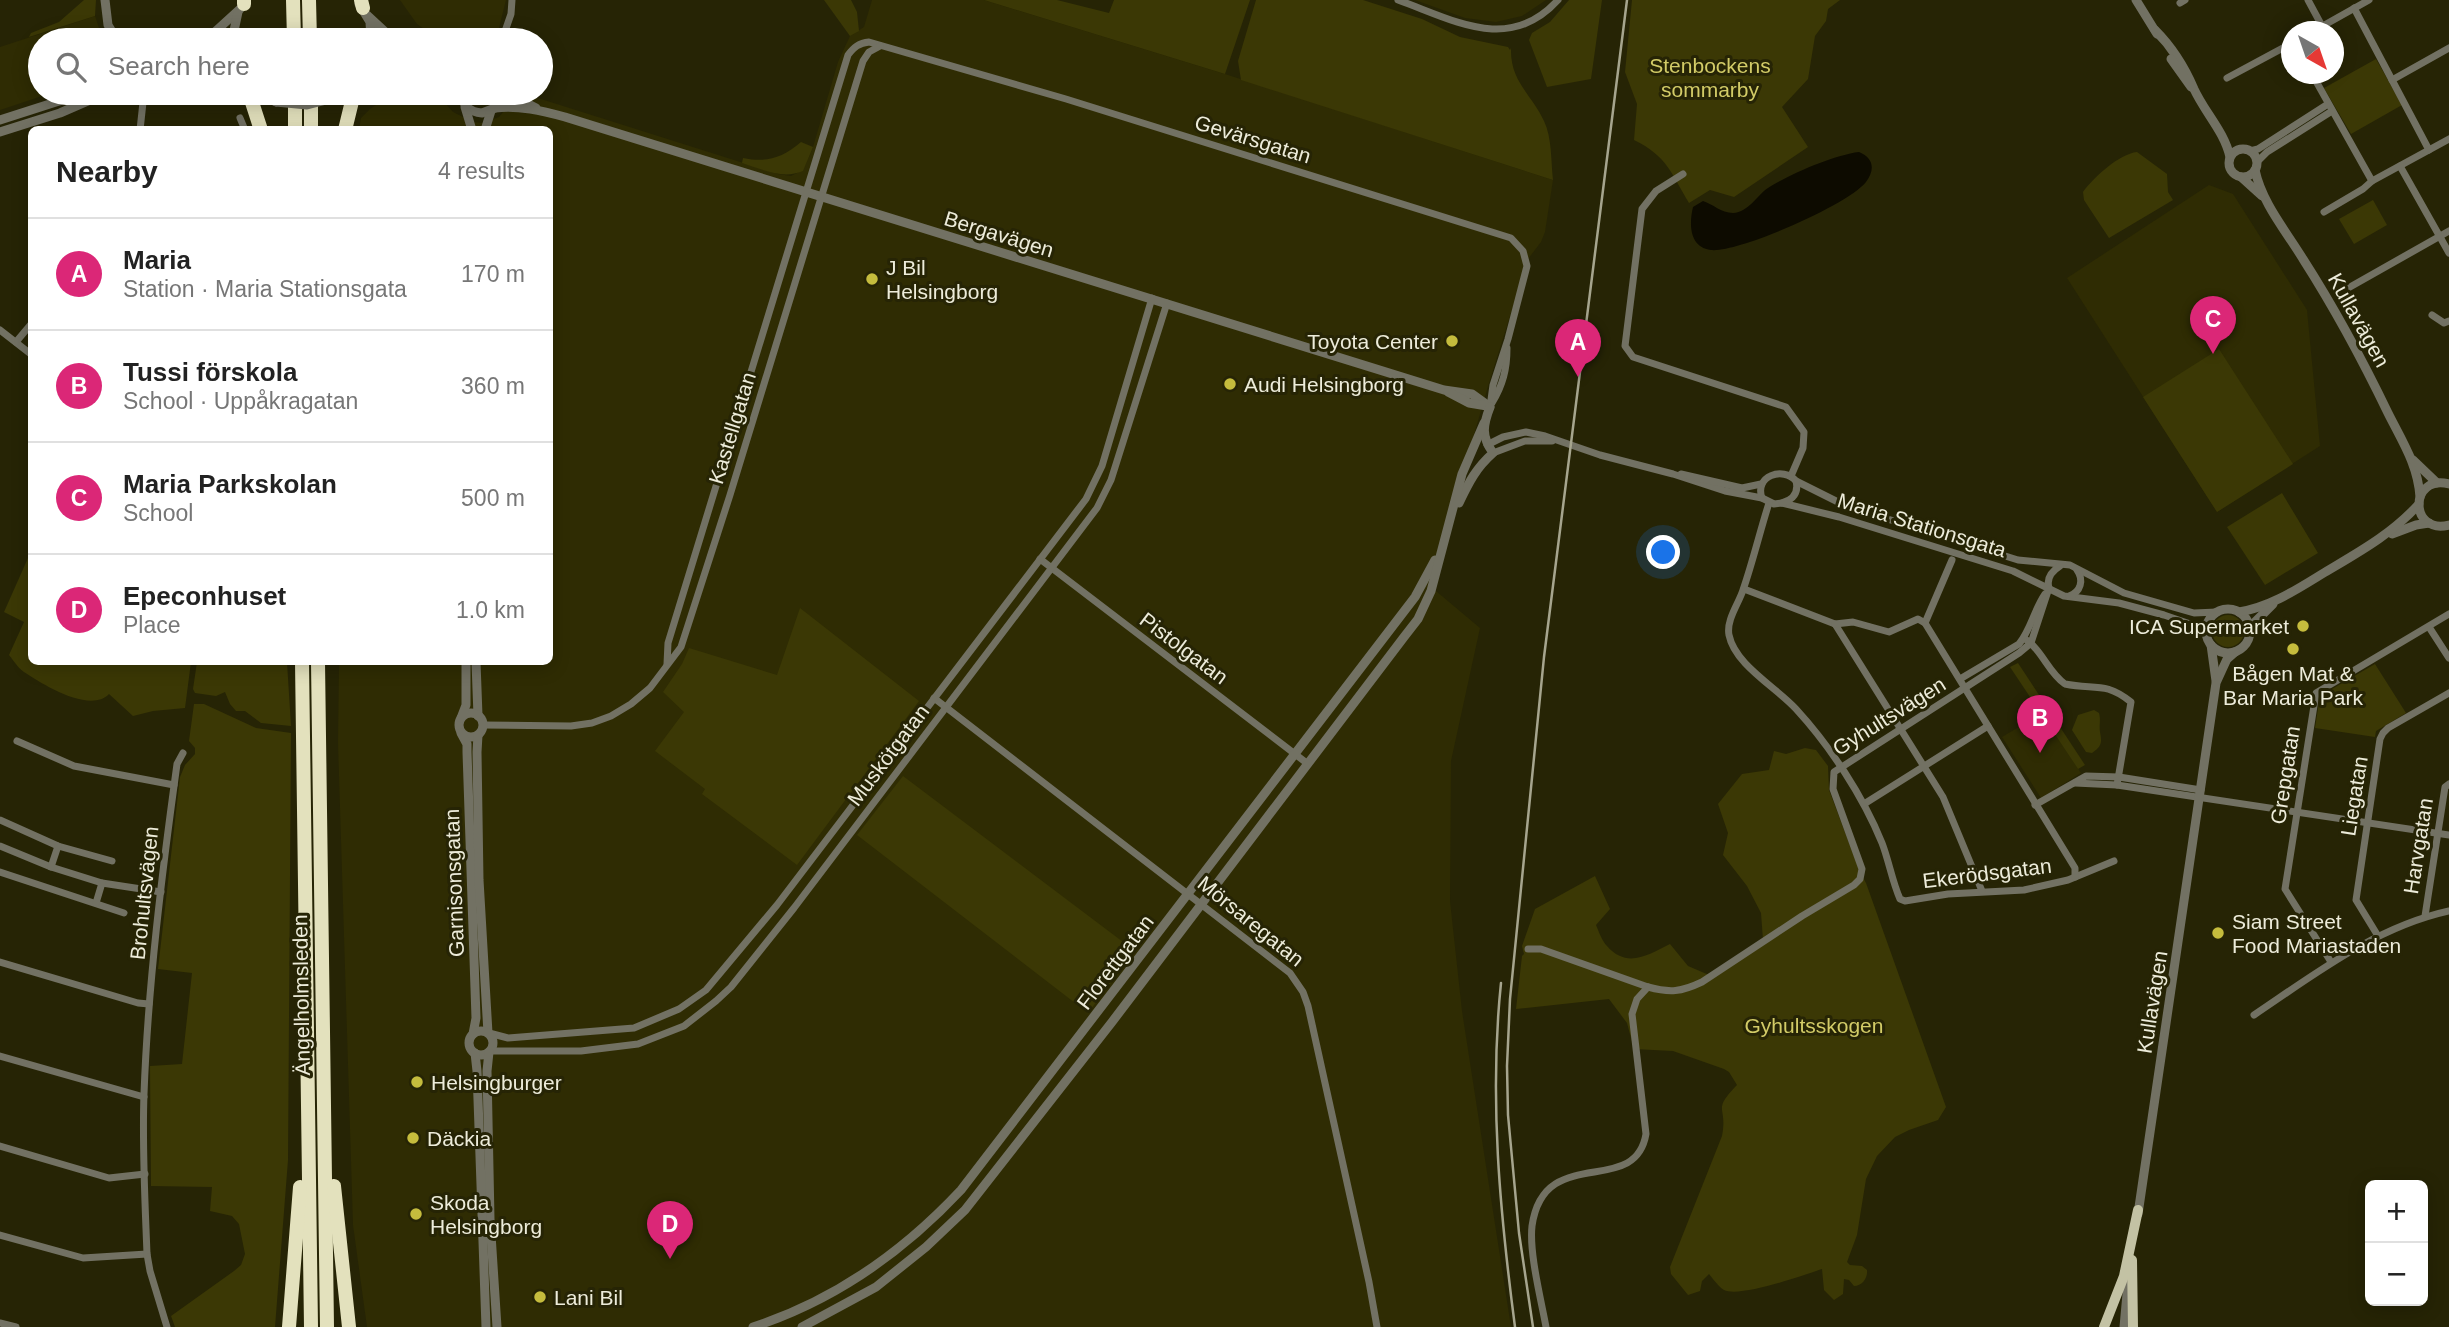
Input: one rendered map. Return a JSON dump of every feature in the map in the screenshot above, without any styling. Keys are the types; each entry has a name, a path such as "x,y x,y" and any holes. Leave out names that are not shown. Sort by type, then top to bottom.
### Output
{"highway":[{"path":"293,0 294,28"},
{"path":"309,0 310,28"},
{"path":"253,105 260,126"},
{"path":"295,105 295,126"},
{"path":"311,105 311,126"},
{"path":"346,126 351,105"},
{"name":"Ängelholmsleden","path":"302,665 311,1327"},
{"name":"Ängelholmsleden","path":"318,665 327,1327"},
{"path":"323,1027 330,1077 334,1198 349,1327"},
{"path":"289,1327 301,1179 308,1130"}],"main road":[{"path":"2104,1327 2124,1276 2138,1210"},
{"path":"2132,1251 2133,1327"}],"street":[{"path":"105,0 110,28"},
{"path":"506,28 512,0"},
{"path":"1398,0 1457,23 1492,29 1527,25 1558,0"},
{"name":"Kullavägen","path":"2136,0 2180,74 2194,89 2216,123 2230,157 2231,170 2267,203 2353,341 2412,459 2419,483 2419,500 2407,517 2384,537"},
{"path":"2308,0 2319,21"},
{"path":"2331,21 2369,0"},
{"path":"218,28 244,3"},
{"path":"234,28 244,3"},
{"path":"361,5 370,28"},
{"path":"361,5 383,28"},
{"path":"2354,8 2429,150"},
{"name":"Gevärsgatan","path":"806,193 848,55 863,43 1066,99 1506,236 1519,245 1527,263 1508,339 1505,375 1483,423"},
{"path":"820,198 863,61 869,52 880,46"},
{"path":"2227,78 2281,48"},
{"path":"2392,80 2449,48"},
{"path":"2317,84 2372,181"},
{"path":"0,120 46,105"},
{"path":"0,132 78,105"},
{"path":"141,126 143,105"},
{"path":"464,105 471,126"},
{"name":"Bergavägen","path":"468,105 473,111 482,113 506,107 544,112"},
{"path":"487,126 496,105"},
{"name":"Bergavägen","path":"529,105 544,112 820,198 1152,298 1444,390 1469,403 1490,407"},
{"path":"2230,157 2235,151 2258,149 2330,107"},
{"path":"2241,177 2249,176 2267,152 2330,107"},
{"path":"240,118 244,126"},
{"name":"Kullavägen","path":"2216,123 2246,150 2256,166 2267,203"},
{"path":"2324,212 2372,181 2449,139"},
{"path":"2400,166 2449,253"},
{"path":"1683,174 1656,191 1642,209 1625,346 1633,357 1786,407 1804,432 1794,478 1797,487 1795,494 1791,500 1782,503"},
{"name":"Kastellgatan","path":"667,664 668,643 806,193"},
{"name":"Kastellgatan","path":"483,725 571,726 592,723 611,716 650,688 681,647 820,198"},
{"path":"2350,287 2449,231"},
{"name":"Muskötgatan","path":"488,1033 508,1038 634,1028 667,1015 695,999 706,989 777,905 1080,508 1095,483 1152,298"},
{"name":"Muskötgatan","path":"489,1052 581,1051 621,1047 656,1037 694,1020 731,987 1097,508 1109,487 1167,303"},
{"path":"2432,315 2444,323 2449,321"},
{"path":"16,342 28,328"},
{"path":"0,330 28,352"},
{"path":"1483,423 1483,432 1490,449"},
{"name":"Florettgatan","path":"1451,520 1462,474 1483,423"},
{"path":"1470,458 1490,449 1503,438 1526,432 1725,491 1762,498 1769,503"},
{"name":"Florettgatan","path":"802,1327 876,1287 918,1254 957,1218 994,1174 1418,619 1431,591 1441,549 1467,482 1490,449"},
{"name":"Kullavägen","path":"2412,459 2437,483"},
{"path":"1673,474 1742,488 1761,484 1776,474 1794,478"},
{"name":"Maria Stationsgata","path":"1794,478 1846,506 2018,559 2060,566 2070,565 2124,593 2194,613 2217,612"},
{"path":"2449,484 2437,483 2428,486 2419,500 2421,514 2433,525 2449,532"},
{"path":"1761,484 1762,498"},
{"name":"Maria Stationsgata","path":"1769,503 1782,503 1839,517 2013,570 2058,594 2142,609 2194,625 2206,635"},
{"name":"Ekerödsgatan","path":"1769,503 1744,589 1729,626 1733,647 1737,654 1795,708 1840,766 1864,804 1881,842 1900,899 1905,901 1982,891 2024,890 2061,882 2115,861"},
{"name":"Kullavägen","path":"2217,612 2239,612 2274,602 2384,537 2416,525 2449,525"},
{"name":"Florettgatan","path":"753,1327 781,1322 869,1270 916,1234 969,1181 1415,597 1441,549"},
{"name":"Pistolgatan","path":"1040,559 1308,764"},
{"path":"1744,589 1835,624 1853,622 1889,632 1918,618 1925,623 1952,560"},
{"path":"2060,566 2050,576 2049,588 2035,608 2027,640 2039,650 2055,675 2065,684 2110,689 2131,702 2118,781"},
{"path":"2068,596 2074,594 2080,586 2077,570"},
{"name":"Kullavägen","path":"2216,683 2227,659 2244,646 2255,622 2274,602"},
{"path":"2206,635 2208,622 2217,612"},
{"path":"2239,612 2247,621 2250,632"},
{"name":"Grepgatan","path":"2331,962 2285,889 2316,693 2449,614"},
{"name":"Ekerödsgatan","path":"1925,623 2075,868 2075,877"},
{"path":"1835,624 1954,819 1982,891"},
{"path":"2429,627 2449,658"},
{"name":"Kullavägen","path":"2124,1327 2132,1251 2216,683 2211,645 2206,635"},
{"name":"Gyhultsvägen","path":"1960,679 2027,640"},
{"name":"Gyhultsvägen","path":"1528,949 1541,949 1648,987 1675,991 1702,982 1858,881 1862,867 1832,784 1834,772 2019,653 2027,640"},
{"path":"2211,645 2224,653 2235,652"},
{"name":"Garnisonsgatan","path":"467,665 466,705 459,726 467,744 475,988 473,1034 469,1044 475,1053 477,1071 486,1327"},
{"path":"476,665 478,716 483,725"},
{"name":"Liegatan","path":"2378,936 2356,900 2383,733 2449,693"},
{"name":"Mörsaregatan","path":"934,698 1290,973 1303,992 1377,1327"},
{"path":"461,718 469,713 478,716"},
{"name":"Garnisonsgatan","path":"483,725 478,735 477,752 479,880 488,1033 494,1042 489,1052 487,1071 490,1219 497,1327"},
{"path":"1864,804 1988,726"},
{"path":"461,733 469,737 478,735"},
{"path":"17,741 74,766 174,785"},
{"name":"Brohultsvägen","path":"167,1327 147,1254 144,1097 149,1004 174,785 177,764 183,753"},
{"path":"2035,805 2086,776 2449,835"},
{"name":"Harvgatan","path":"2425,916 2445,787 2449,784"},
{"path":"0,820 58,846 112,861"},
{"path":"0,846 51,867 102,883 162,892"},
{"path":"51,867 58,846"},
{"path":"0,872 124,913"},
{"path":"96,903 102,883"},
{"path":"2254,1015 2331,962 2378,936 2425,916 2449,911"},
{"path":"0,961 149,1004"},
{"path":"1545,1327 1533,1247 1535,1211 1546,1192 1562,1180 1572,1175 1628,1165 1639,1154 1646,1135 1632,1014 1637,999 1648,987"},
{"path":"473,1034 482,1031 488,1033"},
{"path":"475,1053 484,1055 489,1052"},
{"path":"0,1056 144,1097"},
{"path":"0,1146 109,1178 145,1174"},
{"path":"0,1235 83,1258 147,1254"},
{"path":"0,1323 16,1327"}],"shaded area":[{"path":"400,0 506,0 499,28 423,28"},
{"path":"872,0 984,0 1225,74 1553,180 1545,232 1528,259 1430,586 1480,628 1451,761 1450,901 1462,1011 1511,1327 367,1327 353,1225 338,743 339,665 553,665 553,126 360,126 361,118 376,105 447,105 453,112 473,122 482,123 499,117 509,105 553,105 553,103 791,176 803,170 813,147 838,62 850,36 864,27"},
{"path":"1415,0 1546,0 1522,16 1496,22 1465,18"},
{"path":"95,16 99,28 58,28"},
{"path":"28,38 28,101 0,110 0,47"},
{"path":"1859,152 1868,158 1872,169 1866,182 1817,214 1768,236 1725,249 1704,248 1695,240 1691,227 1693,207 1703,201 1725,212 1739,212 1768,188 1788,177 1825,161"},
{"path":"2209,185 2233,194 2307,310 2320,446 2217,512 2067,278"},
{"path":"2045,719 2081,773 2041,798 2002,737 2024,724 2029,729"}],"green space":[{"path":"84,0 96,0 95,16 57,28 44,28 59,22"},
{"path":"824,0 851,0 857,12 859,31 850,36"},
{"path":"984,0 1057,0 1109,13 1114,0 1250,0 1225,74"},
{"path":"1256,0 1363,0 1422,19 1460,37 1508,47 1510,50 1511,48 1518,79 1547,127 1553,180 1241,80 1238,61"},
{"path":"1569,0 1602,0 1591,79 1547,87 1529,40 1532,33 1550,22"},
{"name":"Stenbockens sommarby","path":"1632,0 1840,0 1828,9 1826,21 1815,36 1808,79 1782,107 1808,147 1734,197 1710,190 1689,203 1661,159 1634,140 1637,104 1625,72"},
{"path":"2376,59 2402,105 2351,134 2324,88 2331,84 2344,84 2344,77"},
{"path":"801,142 813,147 803,171 780,174 742,163 743,158 774,158"},
{"path":"2137,152 2167,174 2168,192 2173,200 2109,238 2084,200 2083,192 2107,167"},
{"path":"2373,200 2387,225 2354,244 2339,219"},
{"path":"2219,349 2293,464 2217,512 2143,397"},
{"path":"2282,493 2318,553 2265,585 2227,527"},
{"path":"28,558 28,665 191,665 185,708 133,716 109,694 90,701 54,690 20,668 9,655 24,622 4,612"},
{"path":"800,608 919,701 797,865 702,794 705,789 655,751 684,712 663,692 682,664 689,648 777,675"},
{"path":"2228,615 2239,620 2244,631 2239,642 2228,647 2217,642 2212,631 2217,620"},
{"path":"2018,663 2085,765 2078,769 2010,667"},
{"path":"2375,664 2406,713 2376,731 2375,737 2315,728 2320,696"},
{"path":"197,665 287,665 291,726 261,723 245,711 236,711 225,692 216,696 195,693 193,689"},
{"path":"194,704 204,704 256,728 291,733 288,1160 275,1327 175,1327 171,1316 234,1271 241,1265 245,1254 239,1224 232,1216 210,1211 212,1187 151,1186 150,1066 182,1064 192,973 158,969 180,777 185,765 195,754 195,748 189,741"},
{"path":"2094,710 2100,716 2101,742 2092,753 2086,752 2072,730 2078,715"},
{"name":"Gyhultsskogen","path":"1805,748 1816,750 1828,766 1829,790 1866,883 1946,1107 1938,1120 1895,1137 1877,1156 1866,1179 1857,1235 1847,1262 1867,1270 1867,1276 1862,1283 1854,1286 1844,1279 1843,1294 1834,1300 1824,1290 1822,1269 1772,1285 1732,1292 1722,1289 1709,1274 1702,1281 1700,1291 1688,1295 1671,1274 1670,1267 1722,1136 1722,1105 1737,1085 1724,1069 1673,1051 1634,1049 1627,1023 1609,999 1516,1009 1524,954 1522,946 1535,909 1595,876 1610,909 1596,925 1605,944 1622,957 1638,958 1670,944 1688,966 1709,975 1763,940 1761,913 1747,886 1723,855 1728,833 1718,804 1742,774 1769,770 1774,751 1786,754"},
{"path":"903,776 1135,951 1088,1013 857,835"}],"railway":[{"path":"1533,1327 1519,1233 1508,1115 1510,999 1544,657 1627,0"},
{"path":"1501,983 1496,1112 1505,1241 1515,1327"}],"place":[{"name":"J Bil Helsingborg","path":"872,279"},
{"name":"Toyota Center","path":"1452,341"},
{"name":"Maria Parkskolan","path":"2213,354"},
{"name":"Maria","path":"1578,377"},
{"name":"Audi Helsingborg","path":"1230,384"},
{"name":"ICA Supermarket","path":"2303,626"},
{"name":"Bågen Mat & Bar Maria Park","path":"2293,649"},
{"name":"Tussi förskola","path":"2040,753"},
{"name":"Siam Street Food Mariastaden","path":"2218,933"},
{"name":"Helsingburger","path":"417,1082"},
{"name":"Däckia","path":"413,1138"},
{"name":"Skoda Helsingborg","path":"416,1214"},
{"name":"Epeconhuset","path":"670,1259"},
{"name":"Lani Bil","path":"540,1297"}]}
